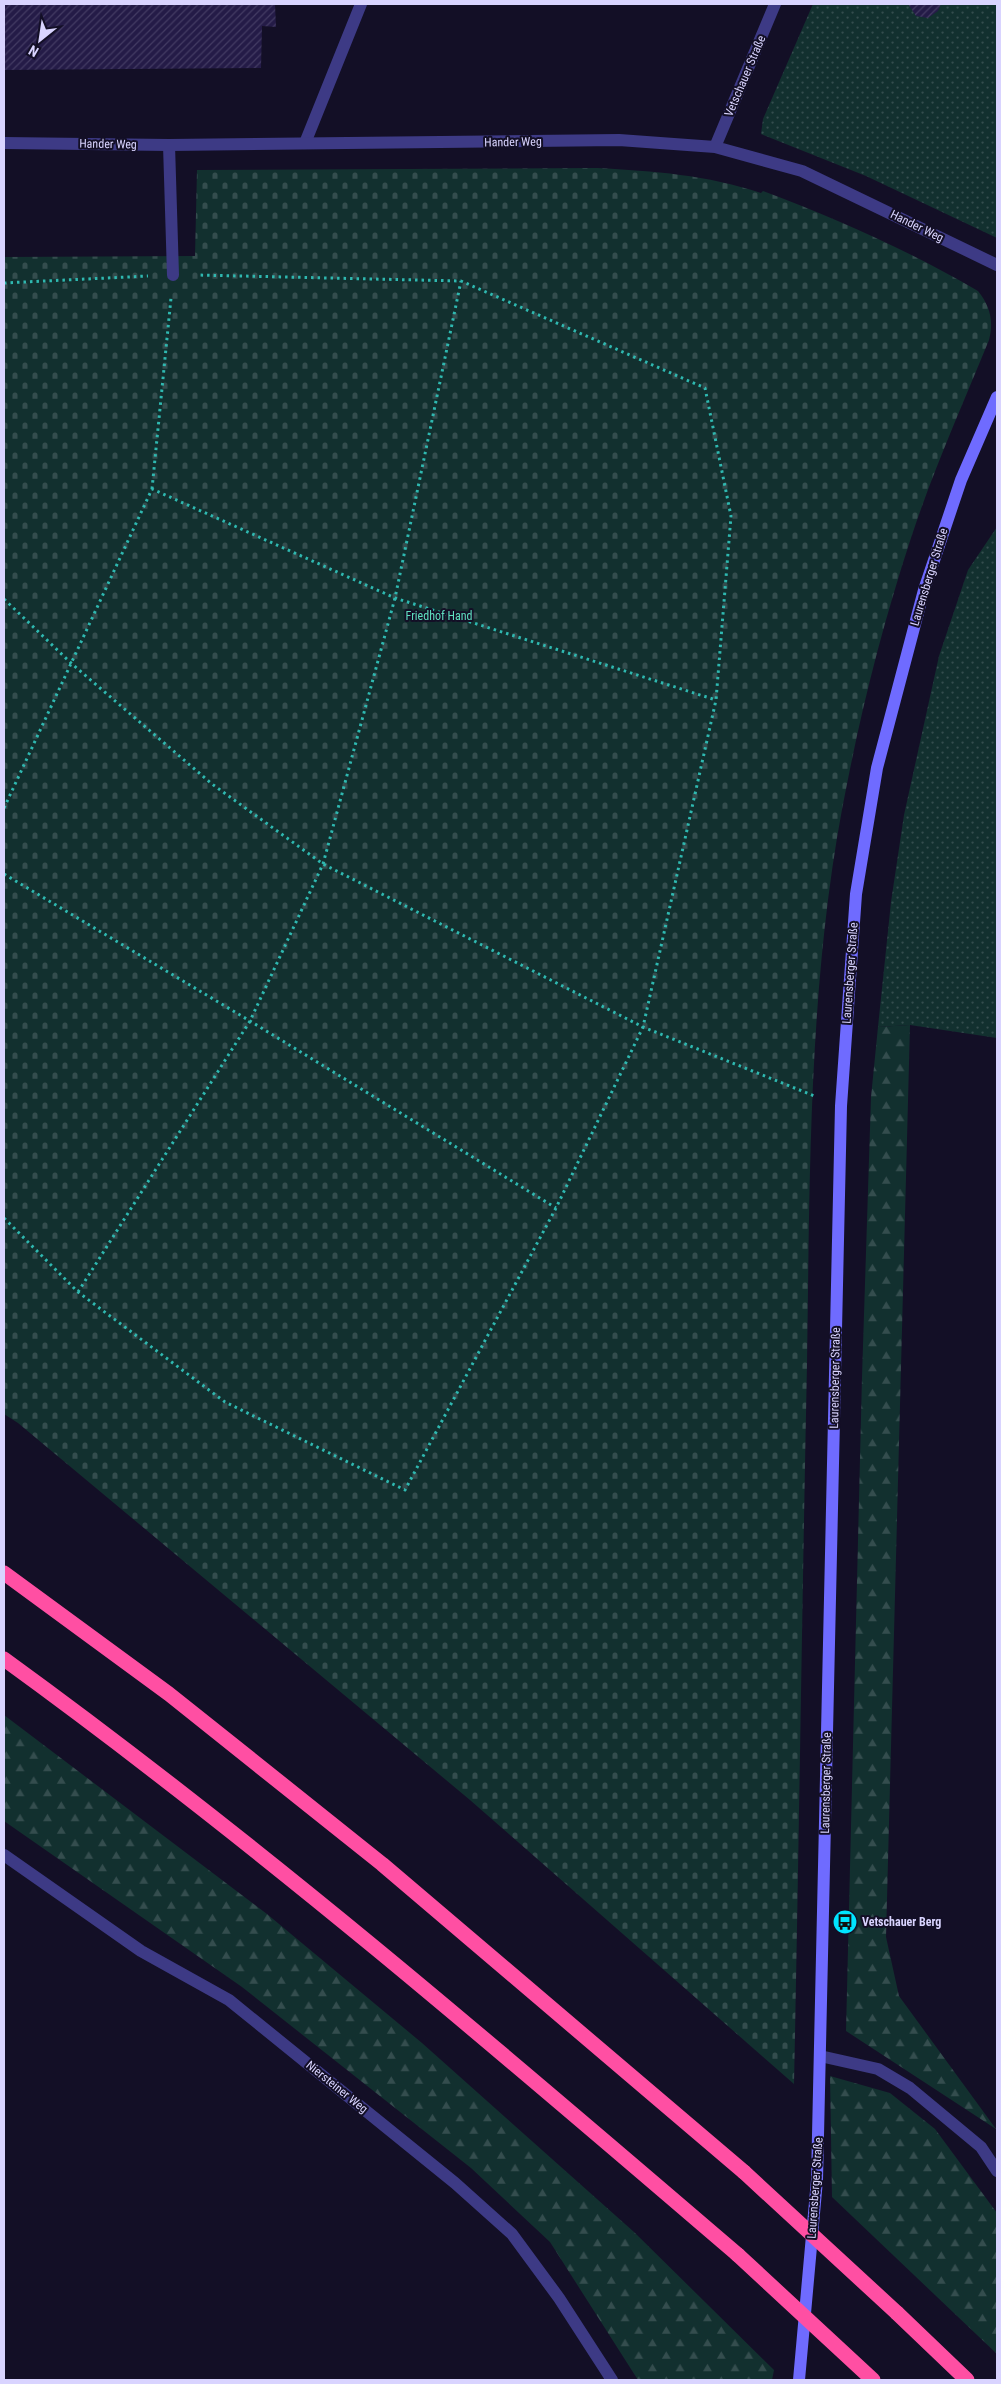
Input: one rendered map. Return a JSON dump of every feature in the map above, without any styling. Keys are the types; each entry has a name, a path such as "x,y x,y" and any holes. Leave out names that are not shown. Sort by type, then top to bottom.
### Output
{"highway":[{"path":"4,1573 169,1694 382,1864 744,2172 967,2380"},
{"path":"4,1659 117,1741 355,1931 514,2062 738,2255 873,2380"}],"street":[{"path":"304,143 361,4"},
{"name":"Vetschauer Straße","path":"715,147 775,4"},
{"name":"Hander Weg","path":"4,143 169,144 620,140 715,147 802,171 997,265"},
{"path":"169,144 173,275"},
{"name":"Laurensberger Straße","path":"799,2380 817,2180 841,1106 856,894 877,768 924,590 960,480 997,397"},
{"name":"Niersteiner Weg","path":"4,1855 141,1951 229,2000 455,2183 512,2234 559,2298 612,2380"},
{"path":"820,2056 878,2069 910,2088 982,2147 997,2171"}],"path":[{"path":"4,808 152,489 173,275"},
{"path":"4,283 173,275 460,281 706,388 731,516 716,700 643,1027 556,1208 405,1490 225,1402 78,1292 4,1218"},
{"path":"78,1292 250,1021 323,864 395,598 460,281"},
{"path":"152,489 395,598 716,700"},
{"path":"4,599 72,664 212,784 323,864 643,1027 841,1106"},
{"path":"4,874 250,1021 556,1208"}],"green space":[{"path":"813,4 997,4 997,238 866,176 761,134 763,119"},
{"name":"Friedhof Hand","path":"597,168 680,175 721,182 761,193 763,191 873,236 952,276 978,291 988,308 991,320 989,340 929,488 901,568 884,628 868,688 848,779 835,851 825,924 814,1070 809,1217 794,2084 470,1800 18,1423 4,1414 4,257 195,256 197,170"},
{"path":"997,527 997,1038 910,1025 878,1027 891,902 904,815 939,656 968,570"},
{"path":"910,1025 886,1937 899,1996 996,2129 846,2031 862,1377 871,1097 878,1027"},
{"path":"4,1715 267,1914 422,2043 634,2232 774,2370 772,2380 638,2380 550,2242 471,2168 242,1987 4,1821"},
{"path":"830,2076 890,2093 935,2129 997,2213 997,2354 832,2197"}],"building":[{"path":"4,4 275,4 276,27 262,26 261,68 4,70"},
{"path":"908,4 941,4 938,11 928,18 916,16"}],"place":[{"name":"Vetschauer Berg","path":"845,1922"}]}
